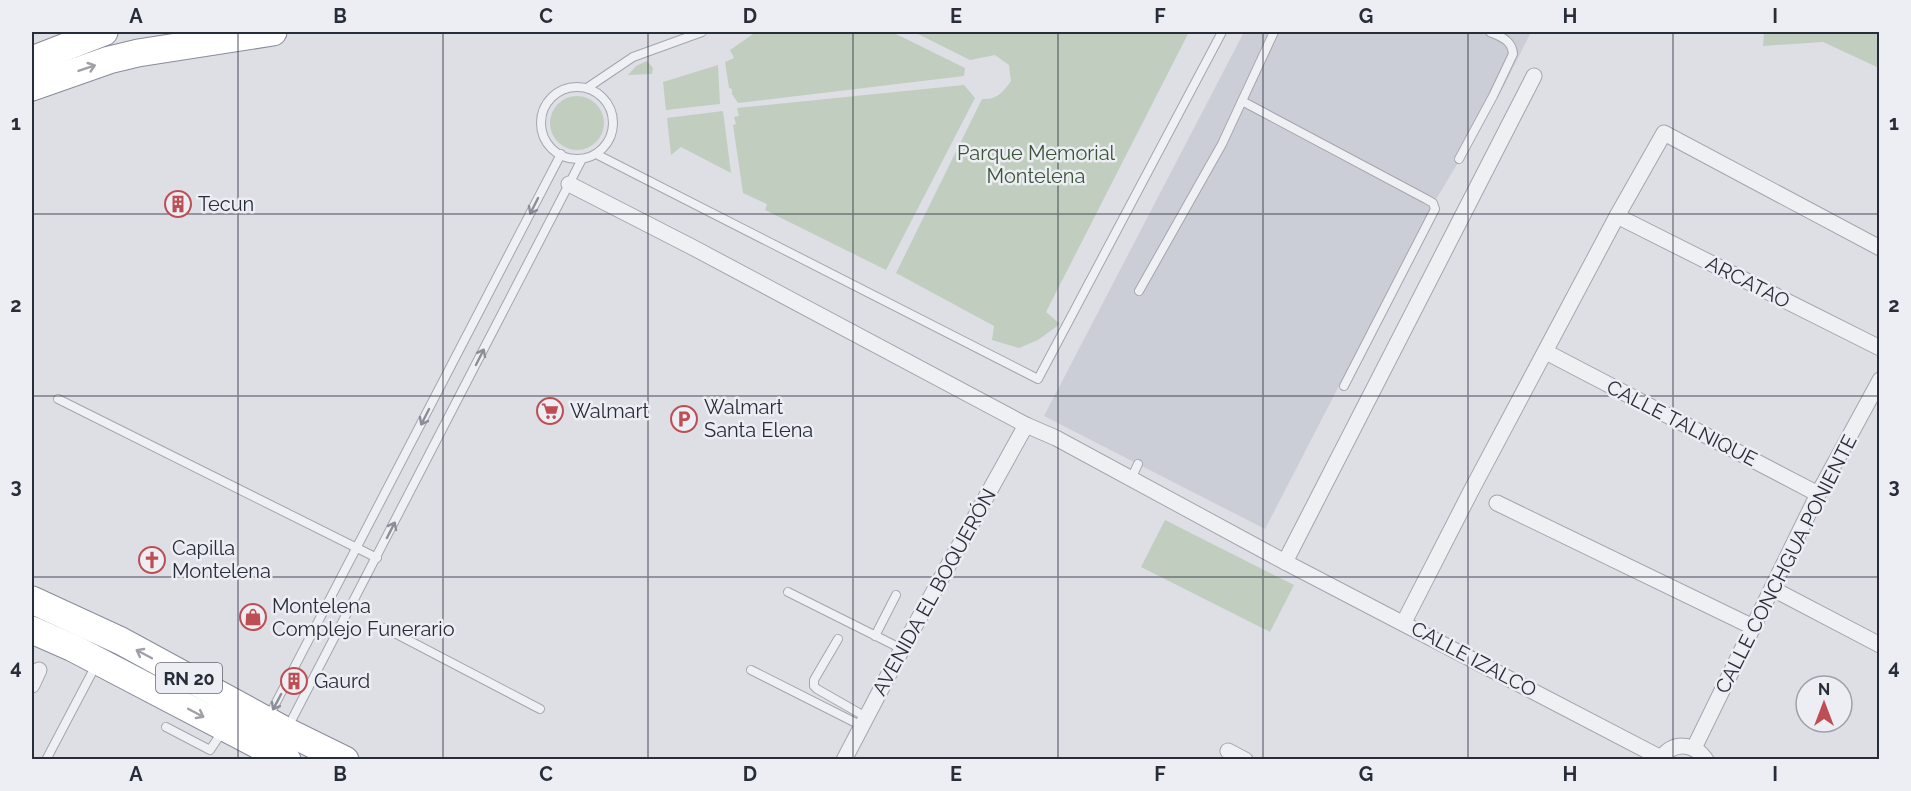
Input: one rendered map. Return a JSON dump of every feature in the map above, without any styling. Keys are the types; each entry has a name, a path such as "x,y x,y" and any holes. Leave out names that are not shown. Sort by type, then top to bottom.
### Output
{"highway":[{"path":"32,60 104,32"},
{"path":"32,87 138,52 239,35 273,32"},
{"name":"RN 20","path":"32,600 120,641 266,737 287,759"},
{"name":"RN 20","path":"32,630 98,661 225,728 345,759"}],"street":[{"path":"1285,562 1534,76"},
{"path":"1404,622 1617,216 1664,133 1880,248"},
{"name":"CALLE IZALCO","path":"569,184 1026,425 1056,438 1285,562 1404,622 1661,759"},
{"name":"ARCATAO","path":"1617,216 1880,348"},
{"name":"CALLE TALNIQUE","path":"1546,352 1818,494"},
{"name":"CALLE CONCHGUA PONIENTE","path":"1694,748 1818,494 1880,380"},
{"name":"AVENIDA EL BOQUERÓN","path":"844,759 1026,425"},
{"path":"1497,503 1753,627"},
{"path":"1773,589 1880,645"},
{"path":"32,685 39,670"},
{"path":"1661,759 1669,749 1682,745 1694,748 1706,759"},
{"path":"1228,751 1245,759"}],"lane":[{"path":"587,88 633,57 702,32"},
{"path":"596,154 1038,379 1222,32"},
{"path":"1139,291 1222,144 1274,32"},
{"path":"1459,159 1493,96 1512,54 1512,47 1508,40 1490,32"},
{"path":"575,86 598,93 612,112 614,124 611,136 596,154 582,159 572,159 551,148 544,138 541,127 546,104 564,89 575,86"},
{"path":"1242,101 1426,199 1434,206 1435,209 1344,386"},
{"path":"266,737 356,548 561,154"},
{"path":"266,737 377,558 582,159"},
{"path":"58,399 377,558"},
{"path":"1130,479 1138,464"},
{"path":"788,592 902,649"},
{"path":"875,636 896,595"},
{"path":"385,628 540,709"},
{"path":"838,639 814,680 814,686 864,722"},
{"path":"46,759 98,661"},
{"path":"751,669 864,722"},
{"path":"166,727 210,750 225,728"}],"shaded area":[{"path":"1244,32 1531,32 1505,84 1432,206 1265,529 1044,416"}],"green space":[{"path":"756,32 892,32 965,68 964,76 738,103 732,94 732,89 729,88 725,62 734,58 730,50"},
{"name":"Parque Memorial Montelena","path":"919,32 1189,32 1046,312 1060,324 1038,340 1019,348 992,340 994,326 896,273 982,99 992,98 999,94 1011,81 1009,65 995,55 970,60 918,34"},
{"path":"1764,32 1879,32 1879,68 1823,42 1763,46"},
{"path":"647,61 653,68 652,74 628,75 636,66"},
{"path":"718,65 720,104 666,110 663,82"},
{"path":"964,85 975,98 886,270 765,210 767,204 743,193 733,125 736,124 734,117 739,116 737,108"},
{"path":"577,96 587,98 596,104 602,113 604,123 602,133 596,142 587,148 577,150 567,148 558,142 552,133 550,123 552,113 558,104 567,98"},
{"path":"723,111 731,173 681,147 671,155 667,118"},
{"path":"1165,520 1294,585 1270,632 1141,567"}],"place":[{"name":"Tecun","path":"178,204"},
{"name":"Walmart","path":"550,411"},
{"name":"Walmart Santa Elena","path":"684,419"},
{"name":"Capilla Montelena","path":"152,560"},
{"name":"Montelena Complejo Funerario","path":"253,617"},
{"name":"Gaurd","path":"294,681"}]}
